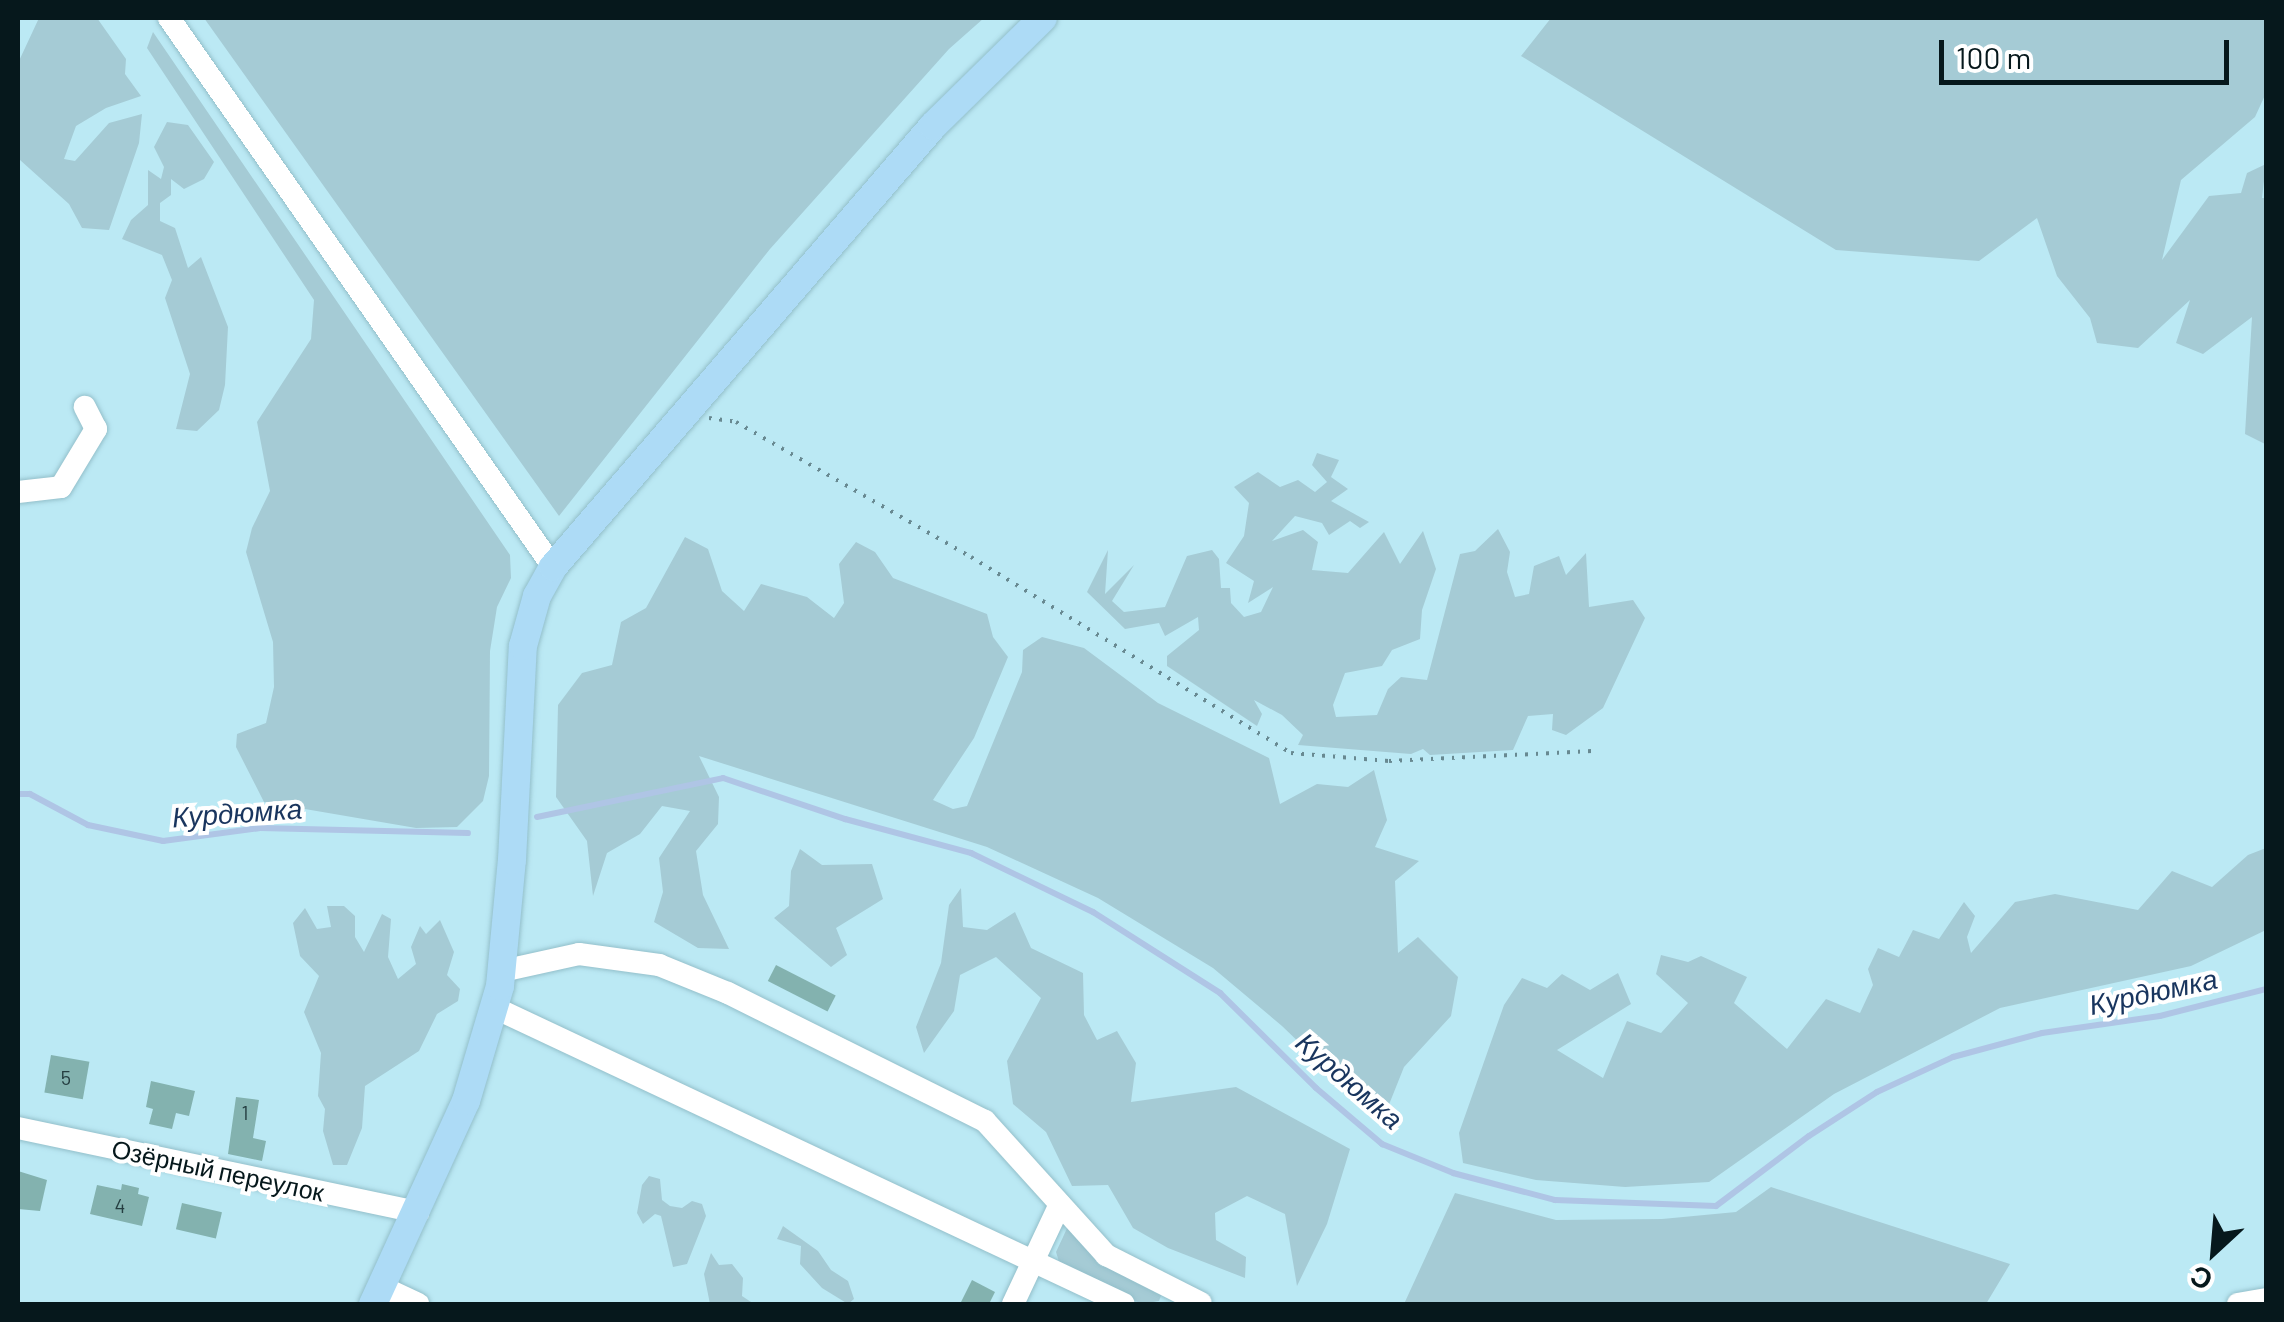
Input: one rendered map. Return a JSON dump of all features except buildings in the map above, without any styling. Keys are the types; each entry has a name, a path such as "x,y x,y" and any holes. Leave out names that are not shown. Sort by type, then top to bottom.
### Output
{"main road":[{"path":"378,1296 466,1100 502,971 523,646 537,596 553,567 934,126 1043,18"}],"street":[{"path":"169,18 553,567"},
{"path":"18,492 61,487 96,429 85,408"},
{"path":"502,971 579,954 659,965 728,993 985,1121 1106,1255 1199,1304"},
{"path":"493,1007 1124,1304"},
{"name":"Озёрный переулок","path":"18,1128 418,1212"},
{"path":"1013,1304 1060,1204"},
{"path":"378,1296 418,1304"},
{"path":"2238,1304 2266,1299"}],"path":[{"path":"685,415 736,422 971,558 1291,753 1389,761 1598,750"}],"shaded area":[{"path":"39,18 97,18 126,59 125,74 141,96 106,108 76,126 64,159 75,161 109,123 142,114 139,143 109,230 82,228 69,204 20,160 18,63"},
{"path":"204,18 984,18 949,49 770,249 559,516"},
{"path":"1551,18 2266,18 2266,93 2255,117 2181,180 2162,260 2209,196 2241,193 2247,173 2266,164 2262,198 2266,198 2266,464 2265,444 2245,434 2252,317 2203,354 2176,343 2190,300 2138,348 2097,343 2090,318 2057,276 2037,218 1979,261 1836,250 1521,56"},
{"path":"153,32 510,555 511,578 497,607 490,651 489,776 483,801 457,827 416,828 264,802 236,747 237,734 266,723 274,687 273,642 246,552 252,528 270,491 257,422 311,339 314,300 147,48"},
{"path":"167,122 188,125 214,162 204,179 184,189 171,179 171,195 160,203 160,221 175,228 188,268 201,257 228,327 225,385 219,410 197,431 176,429 190,374 165,298 172,280 162,255 122,239 131,220 148,205 148,170 161,179 164,167 154,147"},
{"path":"1317,453 1339,460 1331,477 1348,489 1331,501 1369,522 1360,528 1350,521 1329,535 1322,523 1295,516 1272,541 1303,530 1318,542 1312,570 1348,573 1384,532 1400,564 1423,531 1436,569 1422,610 1420,639 1392,650 1382,666 1345,673 1333,705 1336,717 1377,715 1388,689 1401,677 1427,680 1460,554 1475,551 1498,529 1510,552 1507,572 1515,597 1529,594 1534,566 1559,556 1566,575 1586,553 1589,607 1633,600 1645,618 1603,708 1566,735 1552,730 1553,714 1528,716 1513,750 1430,755 1423,749 1411,754 1298,745 1303,735 1282,715 1254,700 1262,714 1257,726 1167,666 1167,656 1199,630 1198,617 1165,636 1159,623 1125,629 1087,592 1108,550 1105,594 1134,565 1112,601 1124,612 1165,607 1187,556 1212,550 1219,559 1221,588 1230,588 1231,603 1244,617 1261,612 1273,587 1248,603 1254,581 1226,563 1244,536 1249,503 1234,487 1258,472 1280,487 1298,480 1315,492 1327,482 1312,465"},
{"path":"685,537 708,549 722,591 744,611 761,584 807,597 834,618 844,603 839,564 856,542 875,552 893,578 987,614 993,637 1008,657 974,738 933,800 953,809 967,806 1022,672 1023,650 1042,637 1084,648 1158,703 1269,758 1280,804 1317,784 1348,787 1374,770 1387,820 1375,847 1419,861 1395,881 1398,953 1418,937 1458,977 1451,1016 1404,1067 1382,1122 1282,1026 1213,968 1098,898 987,847 699,756 719,797 718,824 696,851 703,895 729,949 698,948 654,922 663,892 659,858 690,811 662,806 640,834 607,853 593,896 587,841 556,797 558,705 582,673 612,665 621,622 646,608"},
{"path":"2266,848 2266,930 2191,966 2000,1008 1834,1094 1709,1182 1625,1187 1536,1180 1463,1163 1459,1133 1504,1005 1522,978 1547,988 1562,974 1590,990 1618,973 1631,1004 1557,1050 1603,1078 1627,1021 1661,1033 1688,1003 1656,974 1661,955 1688,962 1701,956 1747,977 1734,1003 1787,1049 1826,999 1860,1013 1873,985 1868,969 1878,948 1899,957 1913,930 1939,939 1964,902 1975,916 1967,937 1971,953 2015,902 2055,894 2138,910 2172,871 2212,887 2248,855"},
{"path":"800,849 822,865 872,864 883,899 836,928 847,955 831,967 774,918 789,906 791,871"},
{"path":"961,888 963,927 987,930 1015,912 1031,948 1083,973 1084,1015 1097,1040 1117,1031 1136,1063 1131,1102 1236,1087 1350,1149 1327,1224 1297,1286 1285,1214 1247,1196 1215,1213 1216,1240 1246,1257 1245,1278 1168,1248 1133,1228 1108,1185 1072,1186 1046,1132 1013,1104 1007,1061 1041,998 996,957 960,975 954,1011 924,1053 916,1027 941,963 949,905"},
{"path":"327,906 344,906 355,916 355,937 364,952 382,914 391,919 388,957 398,979 416,964 411,947 420,926 426,934 440,920 454,952 447,975 460,989 458,1001 437,1014 419,1051 365,1086 362,1128 347,1165 333,1165 323,1131 325,1109 318,1096 321,1053 304,1012 319,976 300,956 293,923 305,908 317,929 331,927"},
{"path":"649,1176 660,1179 662,1200 670,1206 682,1208 692,1201 702,1204 706,1216 687,1264 673,1267 661,1216 655,1214 643,1224 637,1213 642,1185"},
{"path":"1771,1187 2010,1264 1986,1304 1404,1304 1455,1193 1556,1220 1662,1219 1736,1212"},
{"path":"1070,1222 1162,1293 1159,1301 1142,1304 1060,1265 1056,1252"},
{"path":"783,1226 818,1251 831,1270 848,1281 854,1299 848,1304 822,1288 800,1264 801,1246 777,1239"},
{"path":"711,1253 719,1265 732,1264 743,1278 742,1296 754,1304 710,1304 704,1274"}],"waterway":[{"name":"Курдюмка","path":"537,817 723,778 845,819 971,853 1093,912 1220,993 1316,1088 1382,1144 1453,1173 1555,1200 1716,1206 1809,1136 1877,1092 1953,1057 2042,1033 2160,1016 2266,989"},
{"name":"Курдюмка","path":"18,794 30,794 88,825 163,841 260,828 468,833"}]}
